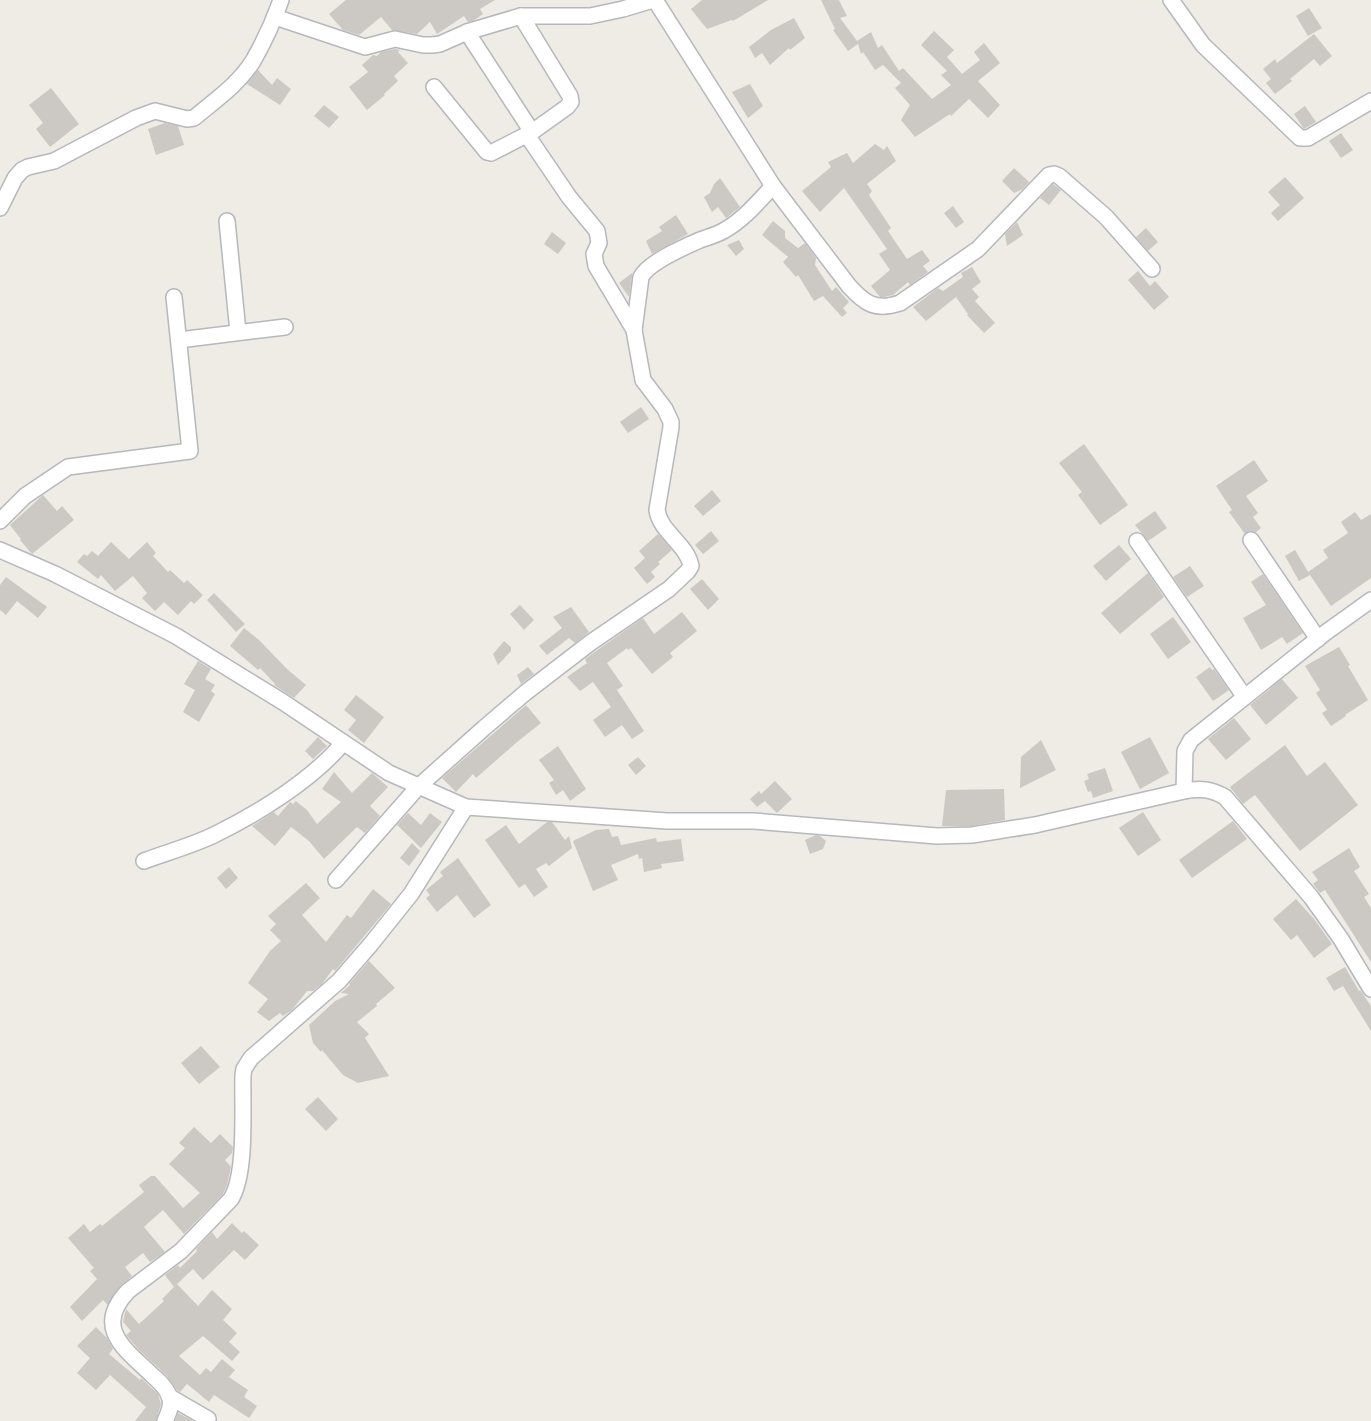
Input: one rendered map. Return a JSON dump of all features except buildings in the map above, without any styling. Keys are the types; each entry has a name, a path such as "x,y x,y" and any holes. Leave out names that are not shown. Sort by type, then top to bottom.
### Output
{"street":[{"path":"0,208 15,178 22,170 28,167 54,161 136,118 155,111 187,119 194,118 229,88 252,62 282,0"},
{"path":"275,17 365,47 395,39 432,45 440,44 467,32 521,16 590,16 654,0 773,186 849,286 858,296 875,306 887,307 900,303 978,249 1049,175 1054,174 1106,217 1152,268"},
{"path":"1171,0 1203,45 1300,138 1308,138 1371,101"},
{"path":"434,87 486,152 491,152 532,132 567,107 571,102 570,96 521,16"},
{"path":"467,32 532,132"},
{"path":"532,132 530,136 531,141 570,197 597,231 599,243 594,254 596,266 634,330"},
{"path":"336,880 418,787 525,693 590,643 669,589 691,566 688,557 658,516 656,510 670,422 665,409 643,380 634,330 641,277 644,271 654,264 700,240 722,232 740,220 773,186"},
{"path":"227,222 238,332"},
{"path":"0,521 25,496 68,468 190,451 174,297"},
{"path":"179,340 285,326"},
{"path":"1252,540 1318,639"},
{"path":"1137,541 1244,696"},
{"path":"0,550 55,574 176,636 226,665 389,773 466,807 667,821 754,821 936,836 972,835 1036,825 1198,788 1214,790 1225,797 1311,897 1341,939 1371,989"},
{"path":"1184,791 1185,751 1191,740 1244,696 1371,600"},
{"path":"144,861 215,834 266,806 329,759 343,742"},
{"path":"208,1419 170,1397 160,1382 122,1347 112,1328 112,1314 121,1299 128,1292 181,1251 230,1199 234,1192 238,1183 242,1152 243,1074 251,1058 339,981 371,944 411,894 466,807"},
{"path":"165,1421 171,1405 170,1397"}]}
